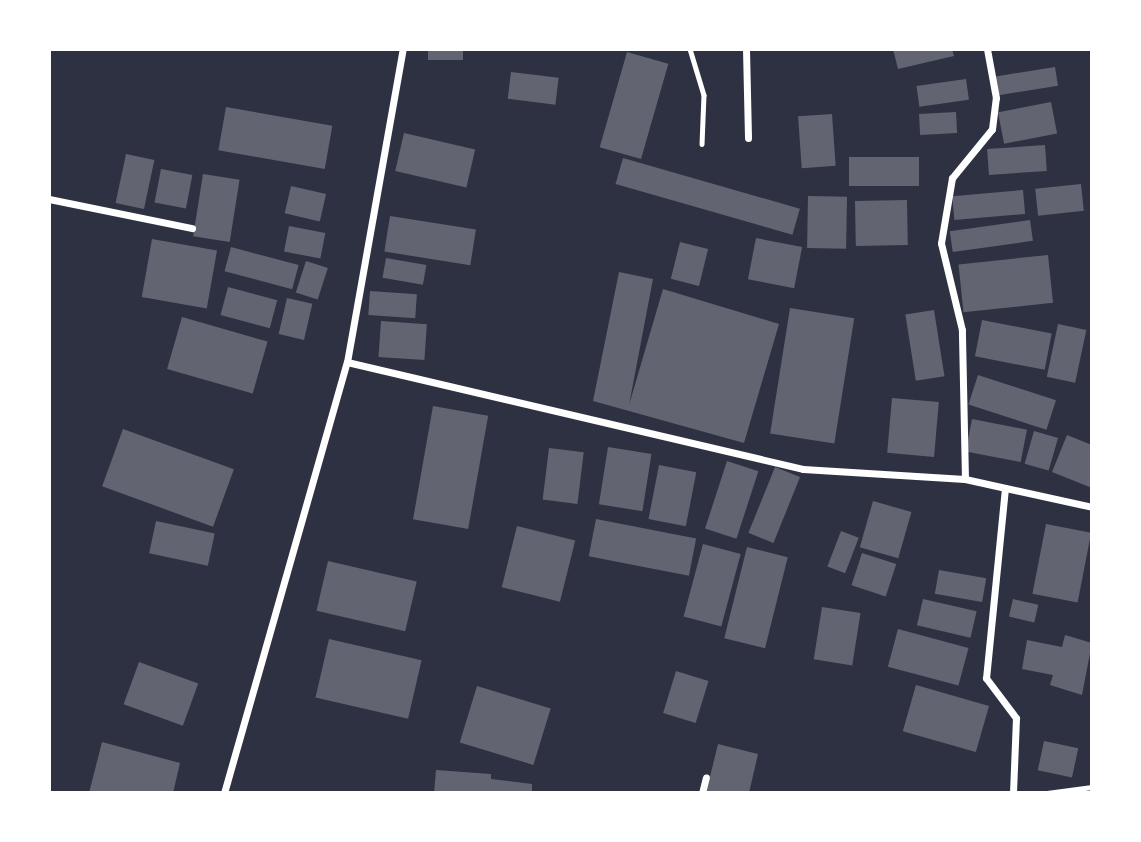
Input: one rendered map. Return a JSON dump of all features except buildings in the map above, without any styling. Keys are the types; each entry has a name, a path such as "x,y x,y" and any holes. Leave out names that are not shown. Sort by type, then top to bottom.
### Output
{"street":[{"path":"224,793 347,362 403,49"},
{"path":"746,49 748,138"},
{"path":"965,479 962,330 941,243 952,177 992,128 996,98 986,49"},
{"path":"49,199 192,228"},
{"path":"347,362 803,469 965,479 1092,508"},
{"path":"1005,488 986,678 1016,718 1013,793"},
{"path":"702,793 706,777"}],"path":[{"path":"690,49 704,96 702,144"},
{"path":"1047,793 1092,788"}]}
